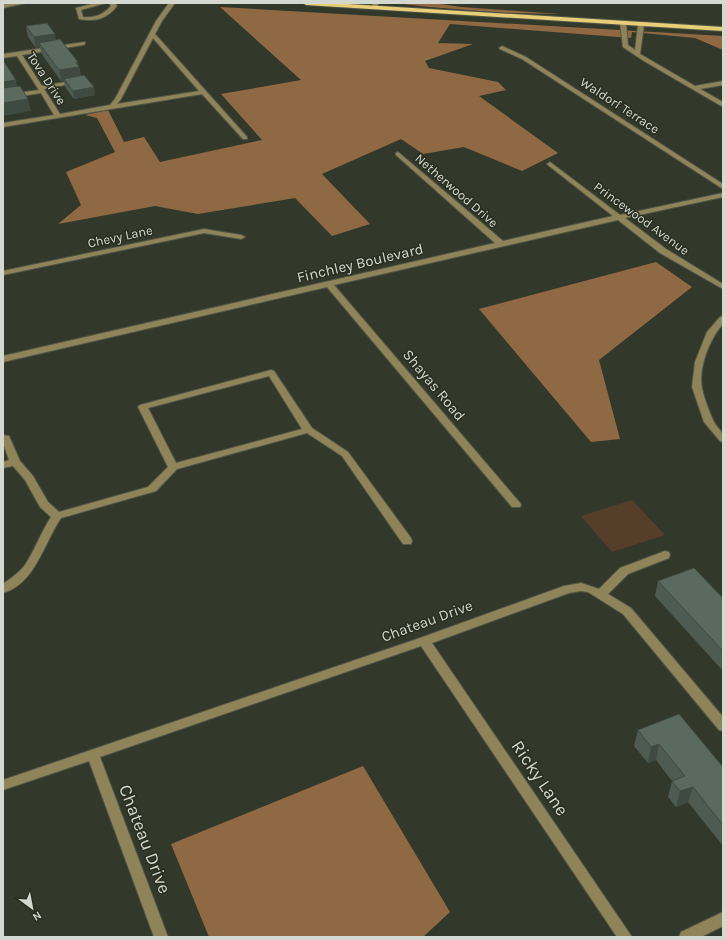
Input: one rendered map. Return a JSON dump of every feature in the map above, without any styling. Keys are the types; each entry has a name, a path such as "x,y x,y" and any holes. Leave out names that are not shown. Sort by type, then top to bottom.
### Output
{"main road":[{"path":"306,3 376,5 641,25 723,29"}],"street":[{"path":"3,6 23,3"},
{"path":"103,3 78,9 80,18 92,18 107,15 114,6 112,3"},
{"path":"112,106 118,99 153,35 159,21 172,3"},
{"path":"623,23 625,46 723,105"},
{"path":"638,53 641,25"},
{"path":"153,35 202,92 245,138"},
{"name":"Tova Drive","path":"3,56 82,43"},
{"name":"Waldorf Terrace","path":"502,48 524,58 723,187"},
{"name":"Tova Drive","path":"18,53 58,115"},
{"path":"3,97 83,81"},
{"path":"694,88 723,83"},
{"path":"3,125 202,92"},
{"name":"Netherwood Drive","path":"398,154 501,244"},
{"name":"Princewood Avenue","path":"550,164 663,251 723,287"},
{"name":"Finchley Boulevard","path":"3,359 330,285 619,217 723,195"},
{"name":"Chevy Lane","path":"3,273 204,231 241,237"},
{"name":"Shayas Road","path":"330,285 516,505"},
{"path":"723,319 711,332 699,362 697,387 709,422 723,439"},
{"path":"173,467 143,407 271,372 308,430 345,454 407,541"},
{"path":"3,588 19,578 28,567 47,531 57,516 152,489 173,467 308,430"},
{"path":"3,438 6,438 15,462 31,481 43,504 49,511 57,516"},
{"path":"3,465 15,462"},
{"path":"601,594 624,571 665,556"},
{"name":"Chateau Drive","path":"3,785 568,589 581,587 601,594 627,611 723,726"},
{"name":"Ricky Lane","path":"424,640 625,937"},
{"name":"Chateau Drive","path":"93,755 161,937"},
{"path":"686,937 723,919"}],"shaded area":[{"path":"395,3 435,3 461,7 560,14 505,13"},
{"path":"220,7 723,36 723,50 695,38 632,32 631,38 450,24 438,43 473,44 425,61 429,68 498,82 506,90 479,96 558,153 522,171 464,147 423,154 401,139 322,174 370,224 332,236 295,198 198,214 155,206 58,224 81,205 66,172 115,152 97,118 85,115 108,110 124,142 144,137 160,162 262,140 221,94 301,80"},
{"path":"656,262 692,287 599,360 620,439 591,442 479,309"},
{"path":"632,500 665,535 612,552 581,516"},
{"path":"363,766 450,912 423,937 209,937 171,844"}],"building":[{"path":"47,23 55,34 34,37 26,26"},
{"path":"60,39 78,62 76,62 79,67 59,70 39,43"},
{"path":"3,60 16,80 3,82"},
{"path":"84,75 94,87 73,91 64,79"},
{"path":"20,86 28,99 3,103 3,88"},
{"path":"694,568 723,598 723,651 658,581"},
{"path":"679,714 723,767 723,825 693,787 680,791 672,781 685,776 659,744 651,747 638,730"}]}
